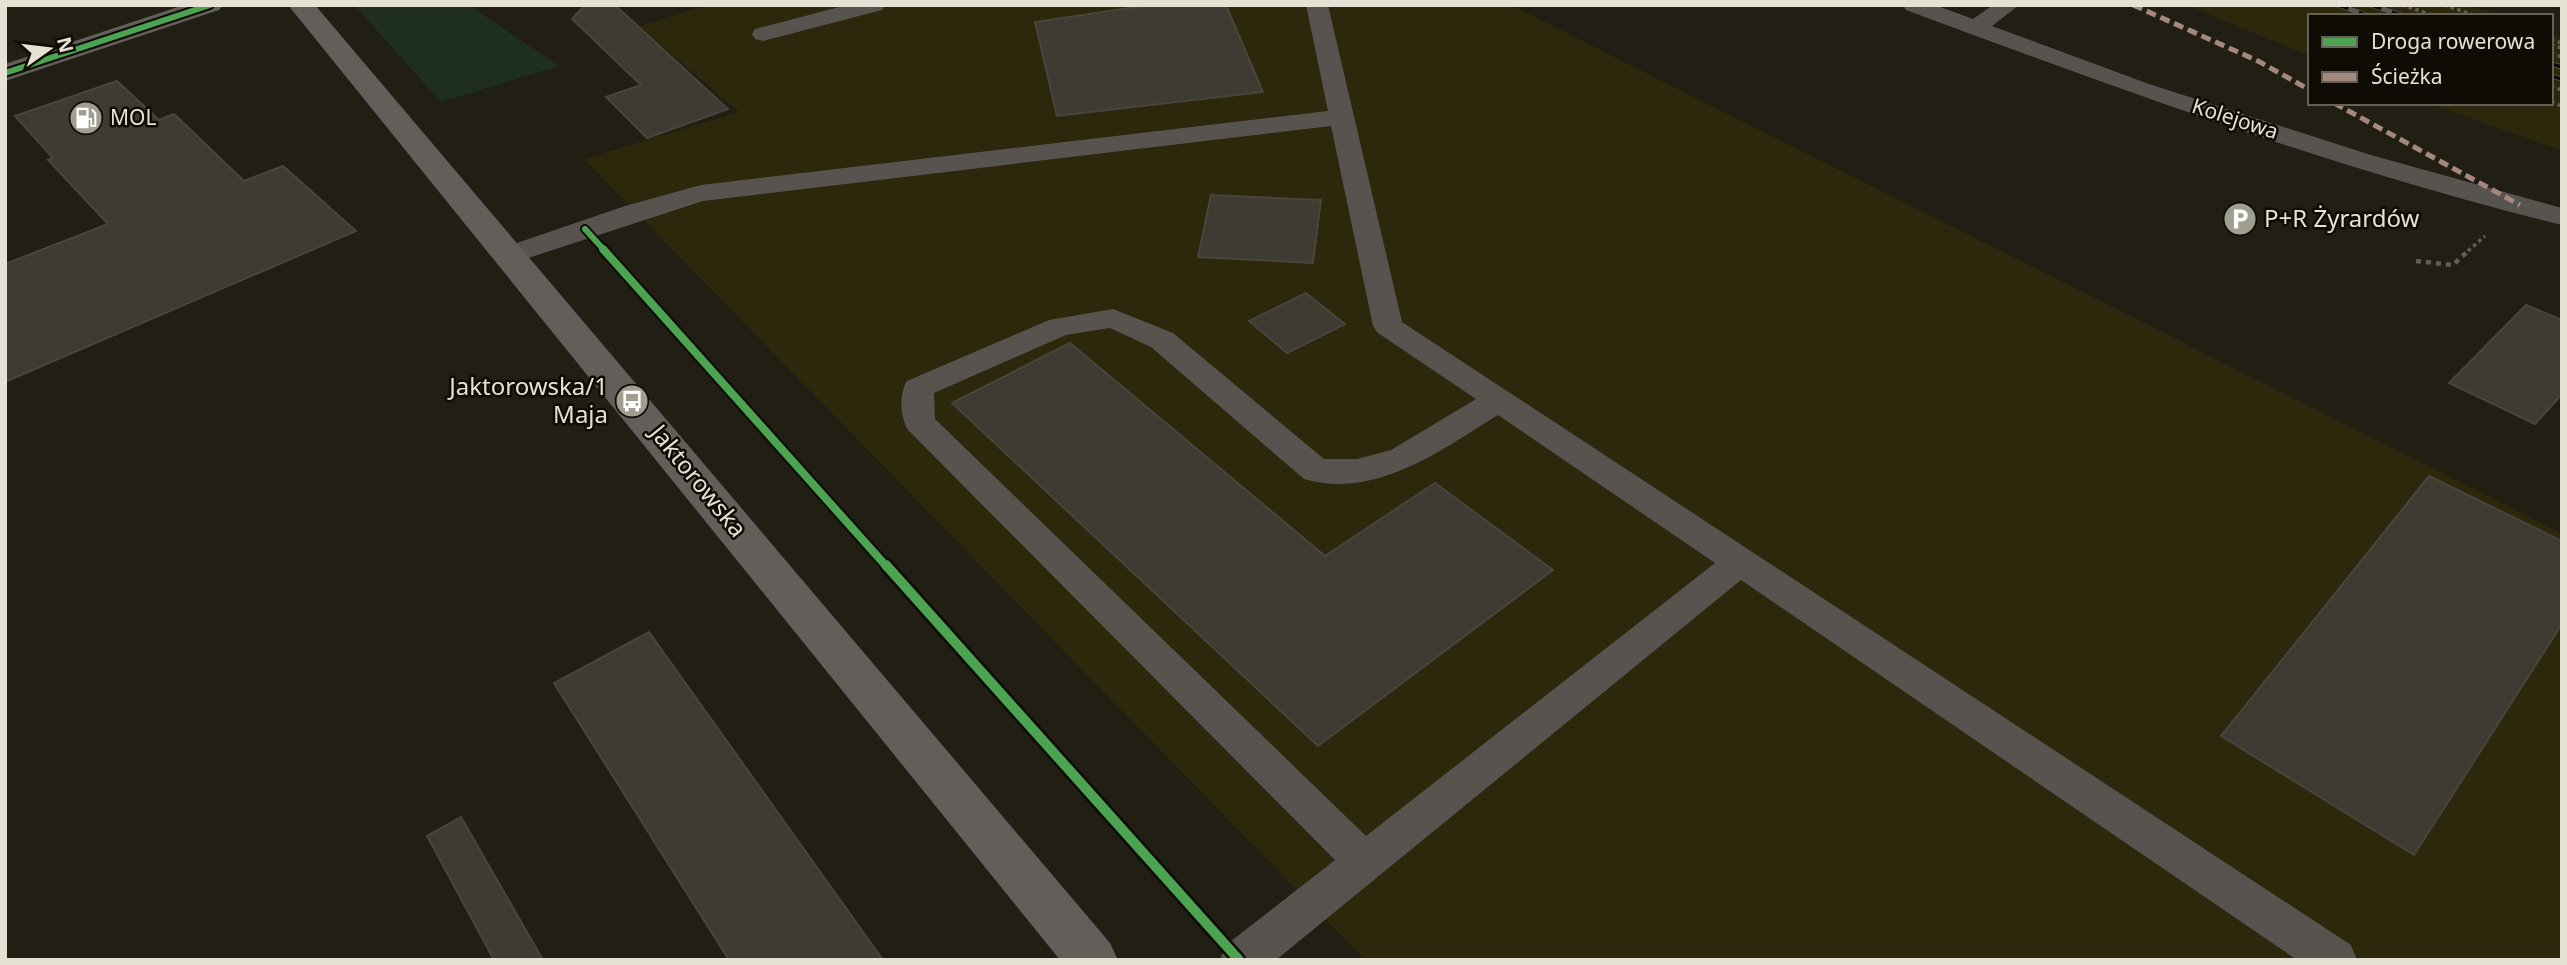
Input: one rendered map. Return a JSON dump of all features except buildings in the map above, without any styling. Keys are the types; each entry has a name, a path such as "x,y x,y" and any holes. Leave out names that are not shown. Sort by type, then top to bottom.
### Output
{"main road":[{"path":"5,73 210,5"},
{"name":"Jaktorowska","path":"301,5 1092,960"}],"lane":[{"path":"763,34 874,5"},
{"path":"1317,5 1388,326 2335,960"},
{"name":"Kolejowa","path":"1914,5 2140,89 2283,135 2562,217"},
{"path":"1975,28 2008,5"},
{"path":"509,255 635,212 701,193 1341,117"},
{"path":"1364,861 919,422 918,388 1059,327 1113,318 1162,340 1316,471 1357,471 1402,459 1498,400"},
{"path":"1242,960 1740,562"}],"path":[{"path":"2402,5 2429,14"},
{"path":"2444,5 2471,14"},
{"path":"2416,261 2453,265 2490,230"}],"shaded area":[{"path":"707,5 1511,5 2562,533 2562,960 1365,960 584,159 739,112 639,26"},
{"path":"2186,5 2469,5 2496,14 2308,14 2308,55"},
{"path":"2553,35 2562,37 2562,151 2434,105 2553,105"}],"green space":[{"path":"354,5 469,5 559,66 441,102"}],"railway":[{"path":"2338,5 2363,14"},
{"path":"2371,5 2398,14"},
{"path":"2553,65 2562,67"},
{"path":"2553,77 2562,79"}],"marked path":[{"path":"2133,5 2258,61 2308,89"},
{"path":"2338,105 2520,205"}],"cycle path":[{"path":"5,73 210,5"},
{"path":"585,229 1239,960"}],"place":[{"name":"MOL","path":"86,118"},
{"name":"P+R Żyrardów","path":"2240,219"},
{"name":"Jaktorowska/1 Maja","path":"632,401"}]}
